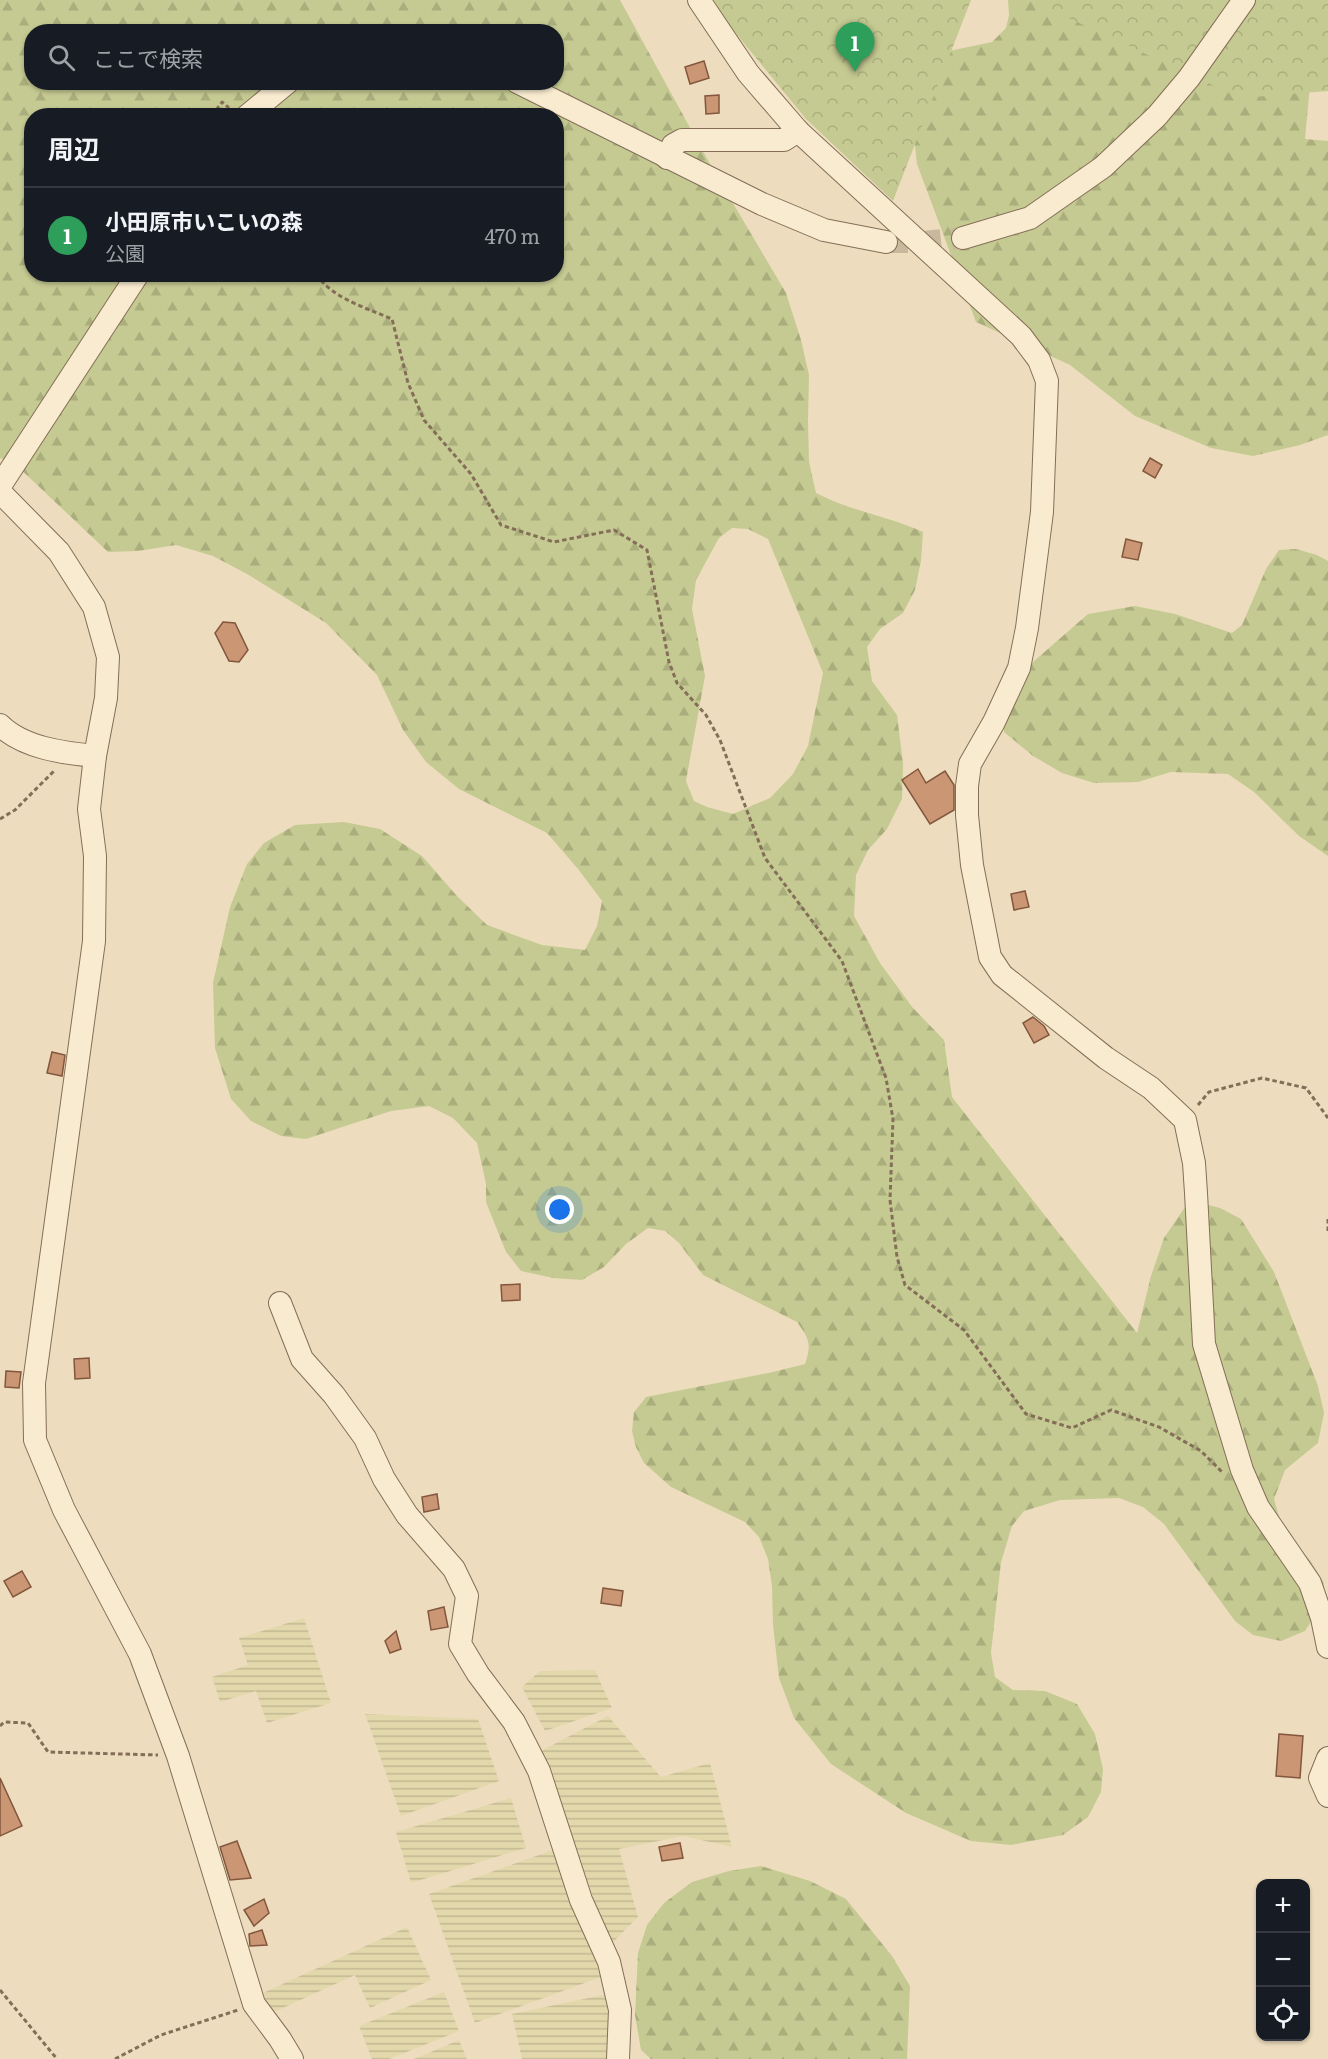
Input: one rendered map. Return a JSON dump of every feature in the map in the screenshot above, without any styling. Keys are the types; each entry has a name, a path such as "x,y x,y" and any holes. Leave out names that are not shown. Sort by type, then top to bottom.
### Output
{"street":[{"path":"699,0 748,73 798,131 1021,336 1039,360 1047,381 1041,512 1027,628 1019,668 994,722 970,764 967,815 972,865 990,957 1002,975 1106,1058 1151,1088 1185,1120 1194,1173 1204,1344 1242,1470 1258,1507 1310,1583 1322,1618 1328,1647"},
{"path":"963,238 1030,218 1103,167 1157,116 1183,86 1244,0"},
{"path":"245,108 275,90"},
{"path":"534,90 762,204 824,230 886,242"},
{"path":"668,158 673,145 682,140 784,140 798,131"},
{"path":"0,486 133,282"},
{"path":"0,492 59,552 94,607 108,657 106,698 95,756 89,809 95,856 94,941 34,1383 35,1440 64,1510 140,1654 178,1756 254,2004 292,2059"},
{"path":"0,725 9,734 26,741 71,754 95,756"},
{"path":"280,1303 302,1359 334,1395 365,1438 384,1479 407,1515 454,1569 467,1596 460,1644 478,1674 514,1722 539,1772 581,1900 609,1962 620,2010 618,2059"},
{"path":"1328,1758 1320,1778 1328,1796"}],"path":[{"path":"218,108 222,102 232,108"},
{"path":"321,282 344,298 392,319 408,383 424,420 471,474 501,525 554,542 614,530 647,550 669,662 677,682 706,715 720,740 765,858 842,961 886,1078 893,1119 890,1200 897,1257 906,1285 964,1330 1026,1414 1072,1428 1111,1410 1158,1427 1201,1451 1225,1475"},
{"path":"0,819 15,810 71,754"},
{"path":"1185,1120 1209,1092 1262,1078 1306,1088 1328,1118"},
{"path":"1328,1219 1328,1231"},
{"path":"0,1725 4,1722 28,1723 48,1752 178,1756"},
{"path":"0,1990 57,2059"},
{"path":"115,2059 161,2035 254,2004"}],"shaded area":[{"path":"304,1618 331,1703 267,1723 256,1691 220,1702 212,1677 248,1665 239,1638"},
{"path":"595,1670 612,1708 545,1731 522,1687 540,1671"},
{"path":"365,1714 478,1719 499,1781 401,1816"},
{"path":"608,1716 661,1777 710,1763 732,1847 683,1836 619,1849 638,1917 610,1945 541,1751"},
{"path":"511,1798 526,1848 411,1883 396,1832"},
{"path":"556,1849 601,1977 475,2023 429,1894"},
{"path":"407,1927 431,1980 370,2008 355,1975 272,2013 263,1993"},
{"path":"444,1992 459,2031 389,2059 372,2059 359,2026"},
{"path":"608,1994 610,2059 522,2059 512,2014"},
{"path":"459,2040 467,2059 414,2059"}],"green space":[{"path":"0,0 620,0 711,166 786,293 809,375 809,462 816,493 923,532 921,561 915,590 903,613 880,629 867,647 872,681 897,715 903,764 902,799 887,829 868,850 856,875 854,916 880,963 913,1008 944,1040 952,1097 1137,1333 1151,1276 1164,1238 1185,1207 1197,1202 1220,1208 1241,1219 1274,1272 1318,1386 1324,1413 1318,1443 1285,1470 1274,1499 1284,1534 1310,1560 1324,1583 1319,1609 1305,1631 1281,1641 1253,1635 1235,1621 1164,1524 1143,1507 1119,1498 1060,1500 1024,1511 1012,1526 1001,1562 991,1653 995,1677 1013,1690 1045,1691 1077,1704 1095,1734 1103,1769 1101,1792 1088,1817 1063,1835 1011,1845 971,1841 906,1813 831,1764 794,1718 779,1678 773,1625 772,1586 768,1559 759,1537 745,1522 671,1487 644,1463 636,1447 632,1431 634,1412 646,1397 805,1364 809,1346 797,1322 703,1275 679,1243 665,1231 648,1228 626,1244 604,1267 582,1280 553,1278 521,1271 506,1252 486,1202 486,1184 477,1143 453,1118 429,1106 391,1111 306,1139 281,1136 251,1121 231,1099 215,1048 213,983 230,907 247,864 264,843 295,825 344,822 380,829 422,856 457,896 487,925 542,945 585,950 597,926 602,901 547,833 459,789 426,762 403,730 377,675 326,623 247,574 213,556 176,545 138,551 108,552 16,465 0,458","holes":["732,528 748,529 768,539 823,673 808,746 793,774 770,798 733,814 694,801 686,781 705,676 692,609 696,580 719,538"]},
{"path":"714,0 971,0 893,201 806,119 729,25"},
{"path":"1008,0 1328,0 1311,74 1305,139 1328,141 1328,435 1300,445 1253,456 1211,448 1135,416 1070,365 976,322 917,164 913,128 930,55 992,42 1006,28 1009,15"},
{"path":"1030,0 1328,0 1328,91 1240,98"},
{"path":"1296,549 1328,561 1328,856 1299,836 1254,792 1228,774 1171,772 1138,782 1094,783 1062,773 1033,756 1004,732 1003,701 1017,676 1088,614 1135,606 1175,614 1232,633 1242,625 1266,569 1279,550"},
{"path":"761,1866 810,1881 846,1899 892,1956 910,1986 907,2059 651,2059 641,2050 635,2015 638,1953 647,1925 664,1903 692,1882 729,1871"}],"building":[{"path":"704,61 709,78 690,84 685,67"},
{"path":"719,95 719,113 706,114 705,96"},
{"path":"1150,458 1162,465 1155,478 1143,471"},
{"path":"1126,539 1142,543 1138,560 1122,557"},
{"path":"223,622 235,623 248,650 239,662 229,661 215,633"},
{"path":"918,769 926,783 945,771 954,785 954,810 930,824 902,780"},
{"path":"1025,891 1029,907 1014,910 1011,894"},
{"path":"1033,1017 1044,1026 1049,1035 1034,1043 1023,1023"},
{"path":"52,1052 65,1055 62,1076 47,1073"},
{"path":"520,1284 520,1300 502,1301 501,1285"},
{"path":"89,1358 90,1378 75,1379 74,1359"},
{"path":"6,1371 21,1372 19,1388 5,1387"},
{"path":"437,1494 439,1509 424,1512 422,1497"},
{"path":"22,1571 31,1587 13,1597 4,1581"},
{"path":"603,1588 623,1591 621,1606 601,1603"},
{"path":"444,1607 448,1627 431,1630 428,1611"},
{"path":"396,1631 401,1649 390,1653 385,1641"},
{"path":"1279,1734 1303,1736 1300,1778 1276,1776"},
{"path":"0,1778 22,1826 0,1836"},
{"path":"237,1841 251,1878 230,1880 220,1847"},
{"path":"680,1843 683,1858 662,1861 659,1847"},
{"path":"264,1899 269,1913 254,1926 244,1910"},
{"path":"262,1930 267,1945 250,1946 249,1934"}],"tunnel":[{"path":"886,242 924,242 963,238"}],"place":[{"name":"小田原市いこいの森","path":"855,72"}]}
